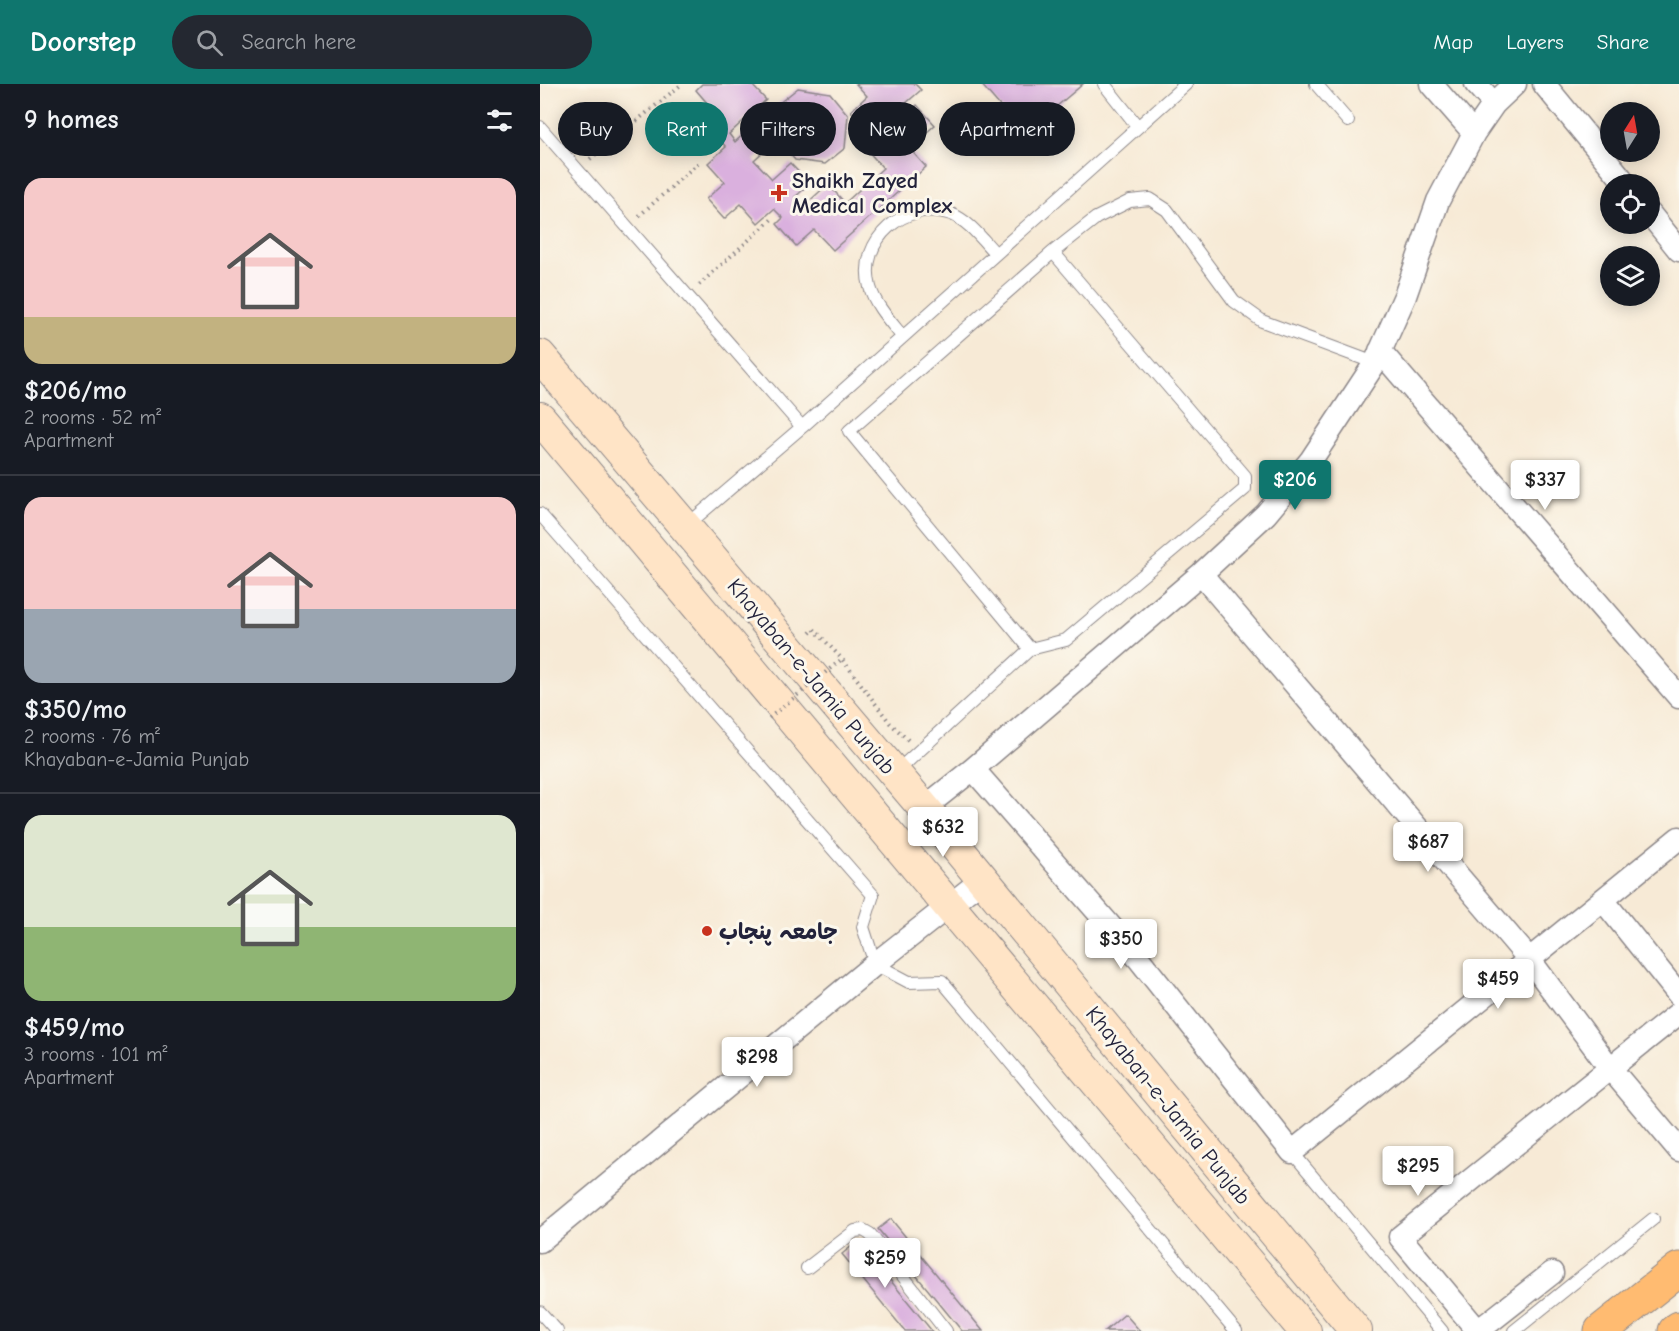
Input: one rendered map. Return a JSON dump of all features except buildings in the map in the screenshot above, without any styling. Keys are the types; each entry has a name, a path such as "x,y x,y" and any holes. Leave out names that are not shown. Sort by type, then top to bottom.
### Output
{"highway":[{"path":"1601,1331 1679,1269"},
{"path":"1675,1331 1679,1328"}],"main road":[{"name":"Khayaban-e-Jamia Punjab","path":"540,356 924,808 1356,1331"},
{"name":"Khayaban-e-Jamia Punjab","path":"540,418 1305,1331"}],"street":[{"path":"1431,84 1474,133"},
{"path":"1476,84 1494,104"},
{"path":"924,808 973,769 1201,574 1266,514 1296,478 1337,422 1378,357 1405,297 1438,201 1474,133 1494,104 1515,84"},
{"path":"1544,84 1618,174"},
{"path":"1660,226 1679,250"},
{"path":"1378,357 1679,697"},
{"path":"1201,574 1529,959 1610,1068 1679,1150"},
{"path":"973,769 1139,959 1292,1152 1679,838"},
{"path":"540,1241 875,964 983,879"},
{"path":"1603,900 1679,995"},
{"path":"1552,1273 1478,1331 1400,1237 1679,1013"}],"lane":[{"path":"1104,84 1138,127"},
{"path":"685,526 802,427 1186,84"},
{"path":"1316,84 1348,122"},
{"path":"540,127 802,427"},
{"path":"1030,649 849,431 1053,252 1096,218 1130,201 1150,199 1167,210 1234,301 1262,321 1378,357"},
{"path":"902,336 875,300 868,271 875,243 894,221 908,214 922,211 951,214 964,221 995,253"},
{"path":"894,773 1030,649 1066,640 1245,489 1245,476 1053,252"},
{"path":"540,514 873,895 863,927 875,964 909,982 942,981 1236,1331"},
{"path":"1292,1152 1442,1331"},
{"path":"1514,1331 1653,1219"},
{"path":"807,1268 855,1231 863,1230 870,1234 946,1331"},
{"path":"540,1312 557,1331"}],"path":[{"path":"578,169 682,84"},
{"path":"628,227 698,163"},
{"path":"687,295 772,219"},
{"path":"814,628 842,659 890,723 919,751"},
{"path":"769,718 842,659"}],"place":[{"name":"Shaikh Zayed Medical Complex","path":"779,193"},
{"name":"جامعہ پنجاب","path":"707,931"}]}
